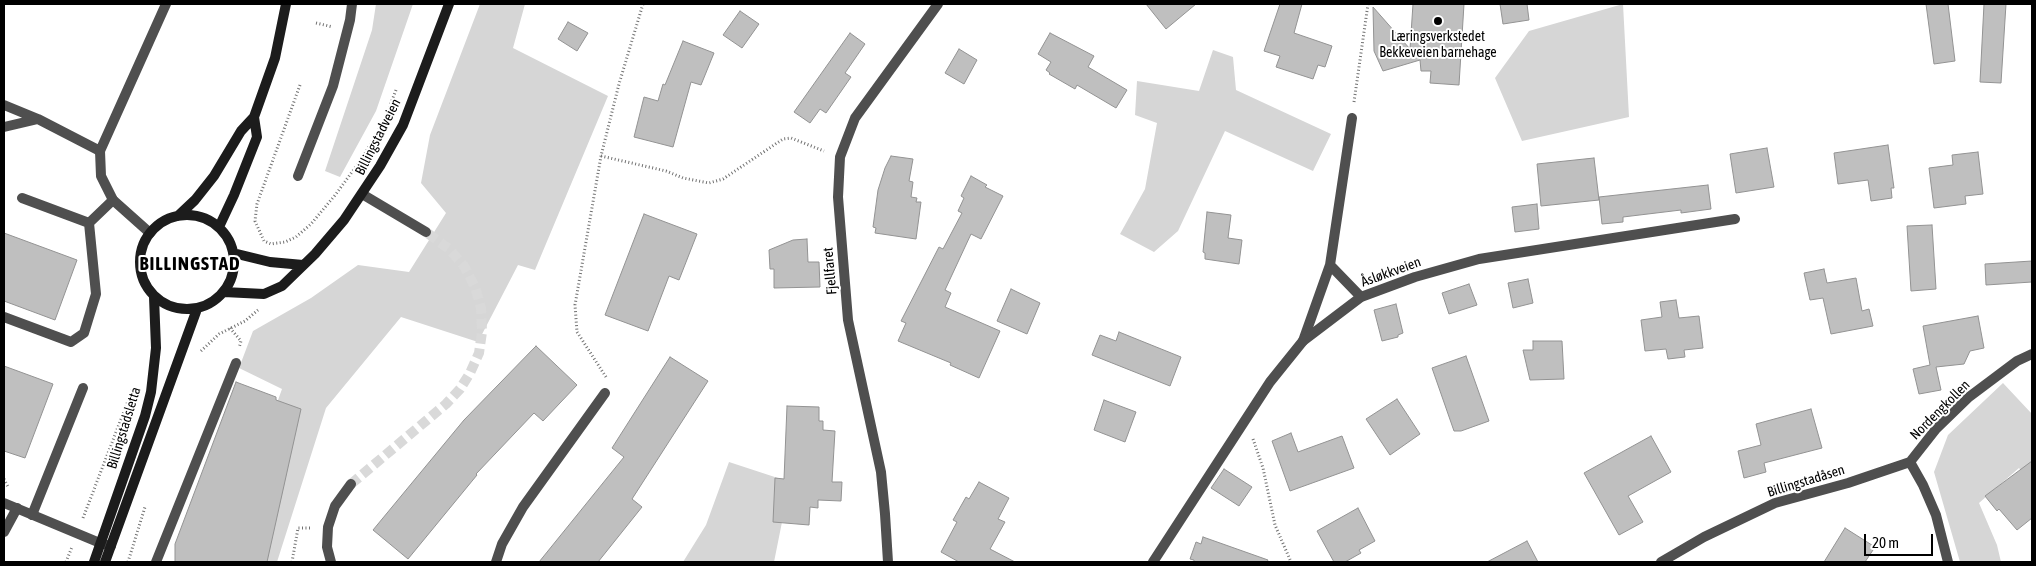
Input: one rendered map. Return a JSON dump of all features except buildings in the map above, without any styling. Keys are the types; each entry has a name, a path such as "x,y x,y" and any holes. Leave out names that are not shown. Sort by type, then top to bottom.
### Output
{"main road":[{"path":"178,216 200,217 219,228 228,239 233,253 233,273 224,292 212,303 197,309 174,309 154,298 144,283 139,266 141,248 150,232 158,225 178,216 195,200 214,176 241,131 254,117 275,58 286,4"},
{"name":"Billingstadveien","path":"224,292 264,294 282,286 330,237 362,194 403,125 449,4"},
{"path":"219,228 256,137 254,117"},
{"path":"233,253 270,262 302,265"},
{"name":"Billingstadsletta","path":"105,562 106,544 151,392 156,348 154,298"},
{"name":"Billingstadsletta","path":"94,562 106,544 197,309"}],"street":[{"path":"150,232 113,200 101,176 100,150 166,4"},
{"path":"298,176 333,86 352,4"},
{"name":"Fjellfaret","path":"888,562 886,514 881,472 848,320 838,196 840,157 855,118 938,4"},
{"path":"4,105 38,119 100,150"},
{"path":"1303,341 1330,265 1352,118"},
{"path":"4,127 38,119"},
{"path":"362,194 426,232"},
{"path":"22,198 89,223"},
{"path":"89,223 113,200"},
{"name":"Åsløkkveien","path":"1153,562 1246,422 1270,382 1303,341 1361,297 1415,277 1478,259 1735,219"},
{"path":"4,318 71,342 84,333 96,294 89,223"},
{"path":"1330,265 1361,297"},
{"name":"Nordengkollen","path":"1948,562 1936,515 1923,485 1910,462 1936,429 1969,397 2017,361 2032,354"},
{"path":"156,562 236,363"},
{"path":"32,514 83,388"},
{"path":"496,562 502,544 523,507 605,393"},
{"name":"Billingstadåsen","path":"1661,562 1704,537 1776,503 1848,483 1910,462"},
{"path":"331,562 327,547 328,527 335,506 351,484"},
{"path":"4,503 106,544"},
{"path":"4,532 17,508"}],"path":[{"path":"605,393 610,384 577,332 575,305 602,156 619,84 643,4"},
{"path":"1352,118 1364,21 1368,4"},
{"path":"300,85 257,204 255,221 264,241 271,244 286,242 296,237 311,224 336,194 363,157 385,119 399,84"},
{"path":"602,156 666,171 682,178 709,183 723,179 777,142 791,138 840,157"},
{"path":"195,357 219,334 245,321 260,305"},
{"path":"66,562 134,384"},
{"path":"1246,422 1263,468 1275,525 1291,562"},
{"path":"128,562 146,502"},
{"path":"292,562 298,528 328,527"}],"shaded area":[{"path":"376,4 413,4 376,111 340,177 325,171 372,30"},
{"path":"480,4 525,4 513,48 608,96 535,270 518,265 478,342 401,317 326,408 277,562 224,562 228,539 282,389 239,368 253,331 311,298 358,265 409,272 446,213 421,183 430,135"},
{"path":"1623,4 1629,117 1522,141 1495,78 1529,31"},
{"path":"1213,50 1233,57 1236,90 1331,134 1313,171 1225,131 1178,231 1154,252 1120,234 1145,189 1157,123 1135,115 1137,81 1199,91"},
{"path":"2003,383 2032,414 2032,484 2019,468 1979,503 1997,545 2001,562 1960,562 1934,472 1948,435"},
{"path":"729,462 790,482 774,562 683,562 706,525"}],"tunnel":[{"path":"351,484 446,404 460,389 479,353 482,332 481,308 475,287 464,266 449,249 426,232"}],"place":[{"name":"Læringsverkstedet Bekkeveien barnehage","path":"1438,21"}],"district":[{"name":"BILLINGSTAD","path":"190,264"}]}
